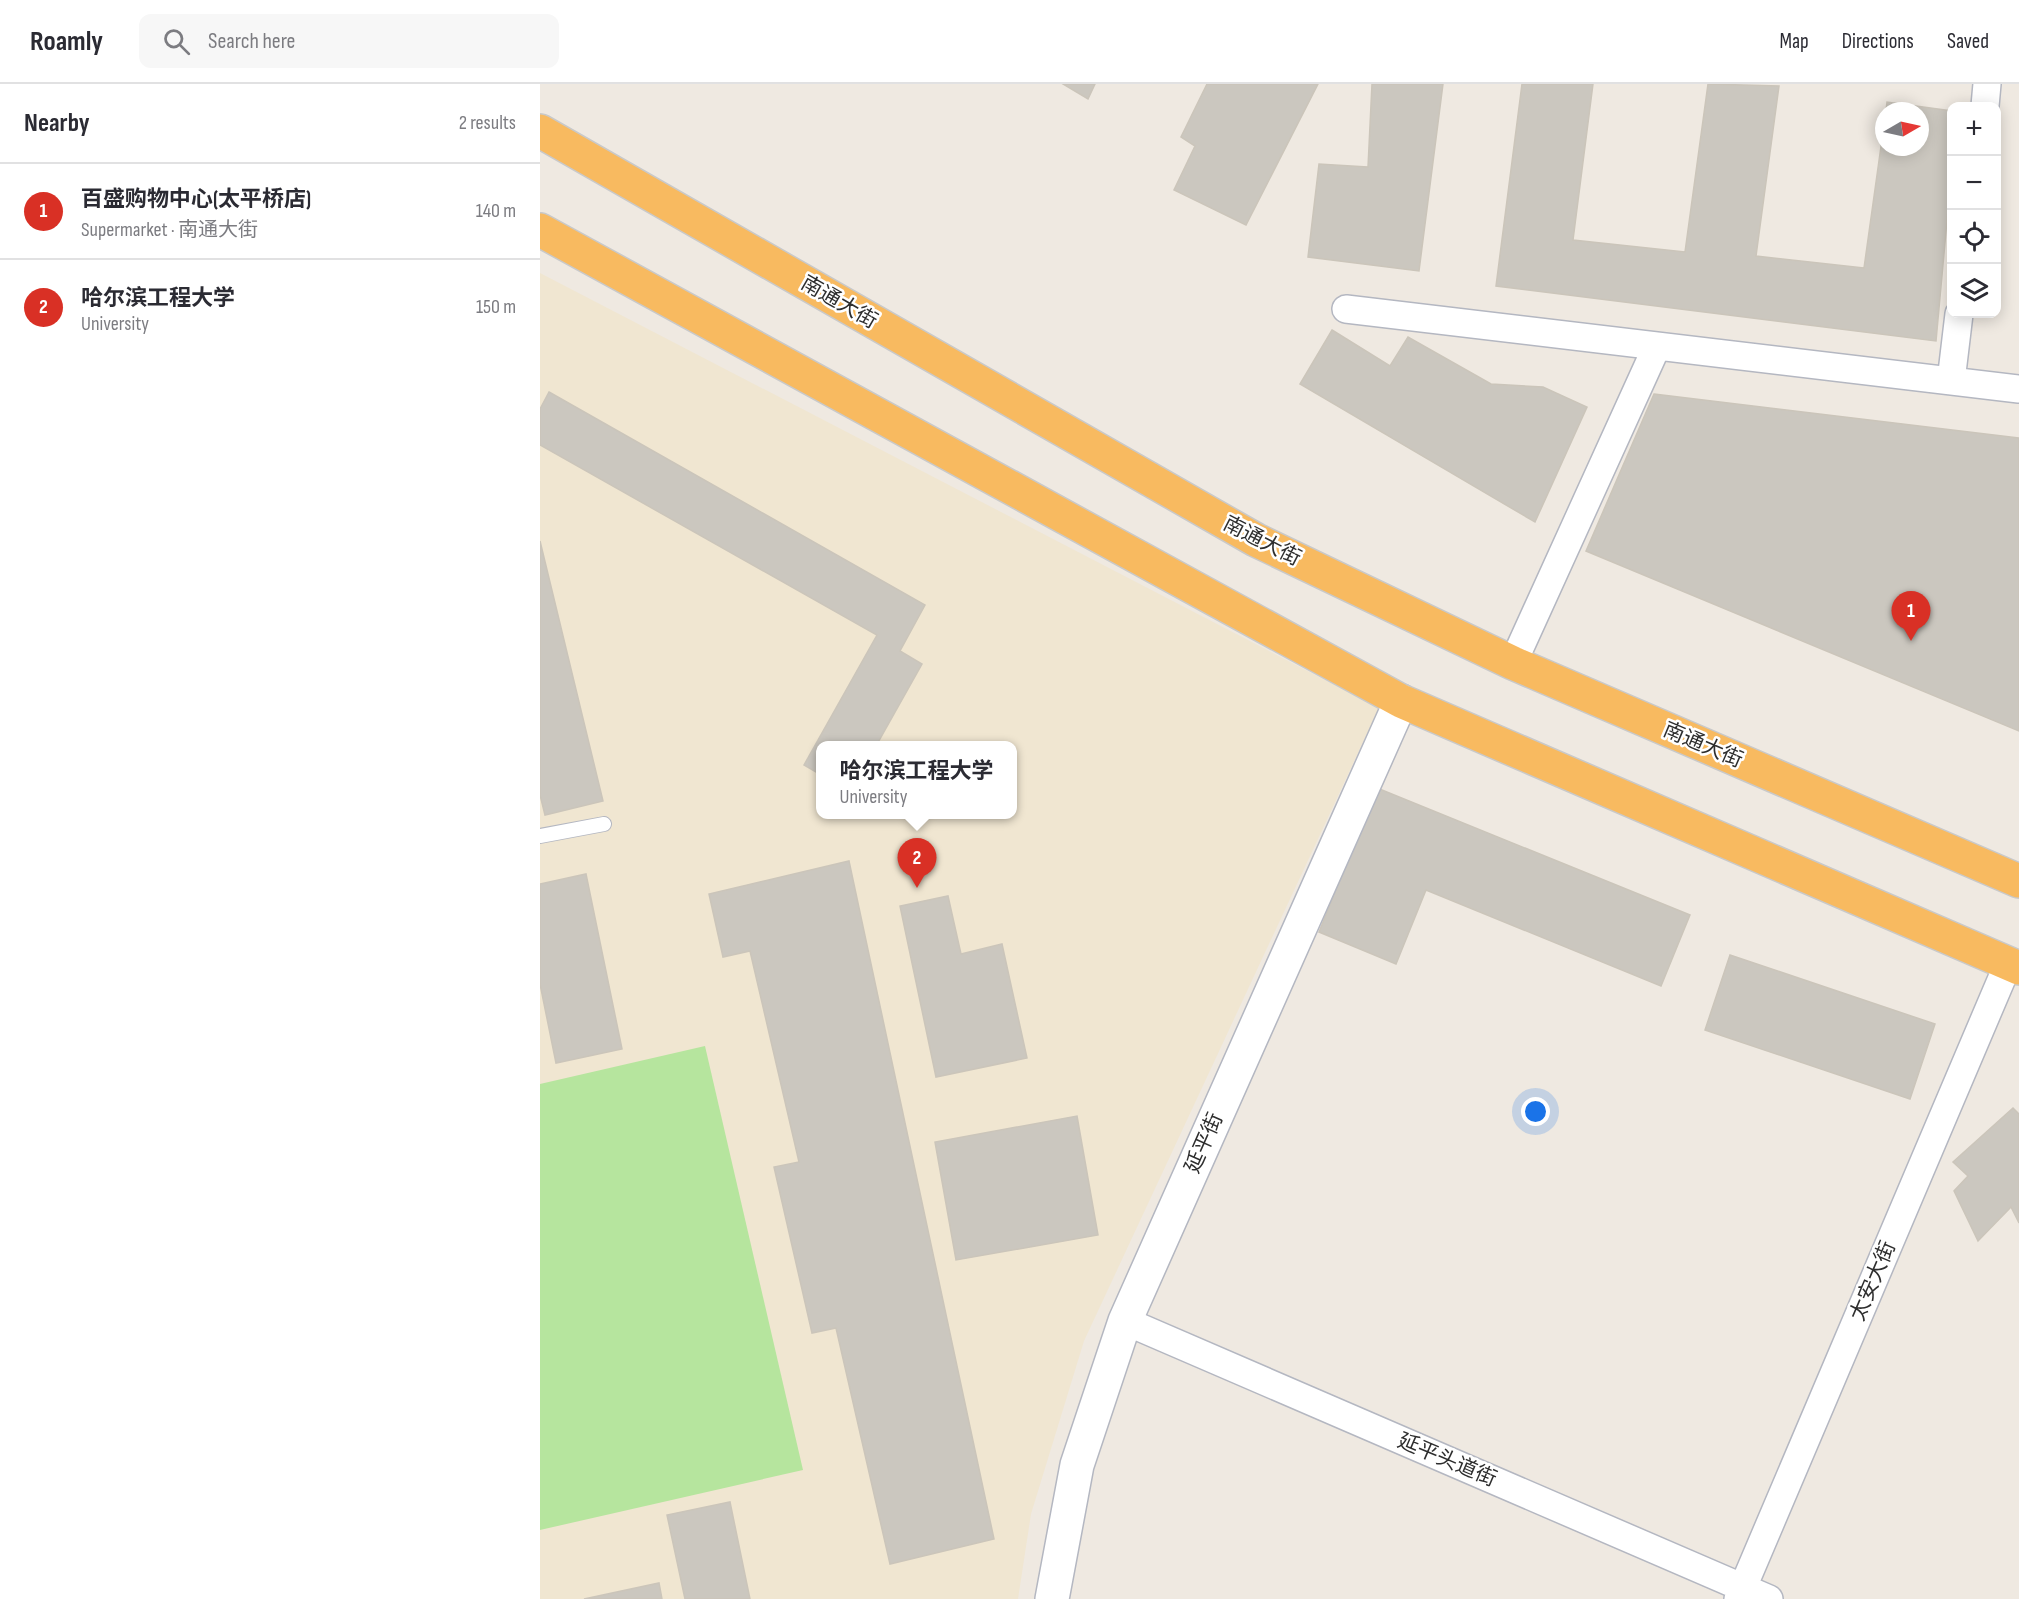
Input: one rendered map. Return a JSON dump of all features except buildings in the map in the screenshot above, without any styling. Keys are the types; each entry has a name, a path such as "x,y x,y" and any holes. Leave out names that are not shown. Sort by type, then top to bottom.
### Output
{"highway":[{"name":"南通大街","path":"540,131 1256,540 1513,663 2019,881"},
{"path":"540,230 1401,701 2014,966"}],"street":[{"path":"1985,102 1987,84"},
{"path":"1346,309 2019,389"},
{"path":"1951,381 1959,318"},
{"path":"1513,663 1657,346"},
{"name":"延平街","path":"1052,1599 1077,1465 1125,1321 1401,701"},
{"name":"太安大街","path":"1740,1593 2014,966"},
{"name":"延平头道街","path":"1125,1321 1740,1593 1768,1599"}],"lane":[{"path":"540,836 604,824"}],"shaded area":[{"path":"540,273 1379,708 1084,1341 1031,1514 1018,1599 540,1599"}],"green space":[{"path":"705,1046 803,1470 540,1530 540,1084"}],"place":[{"name":"百盛购物中心(太平桥店)","path":"1911,641"},
{"name":"哈尔滨工程大学","path":"917,888"}]}
